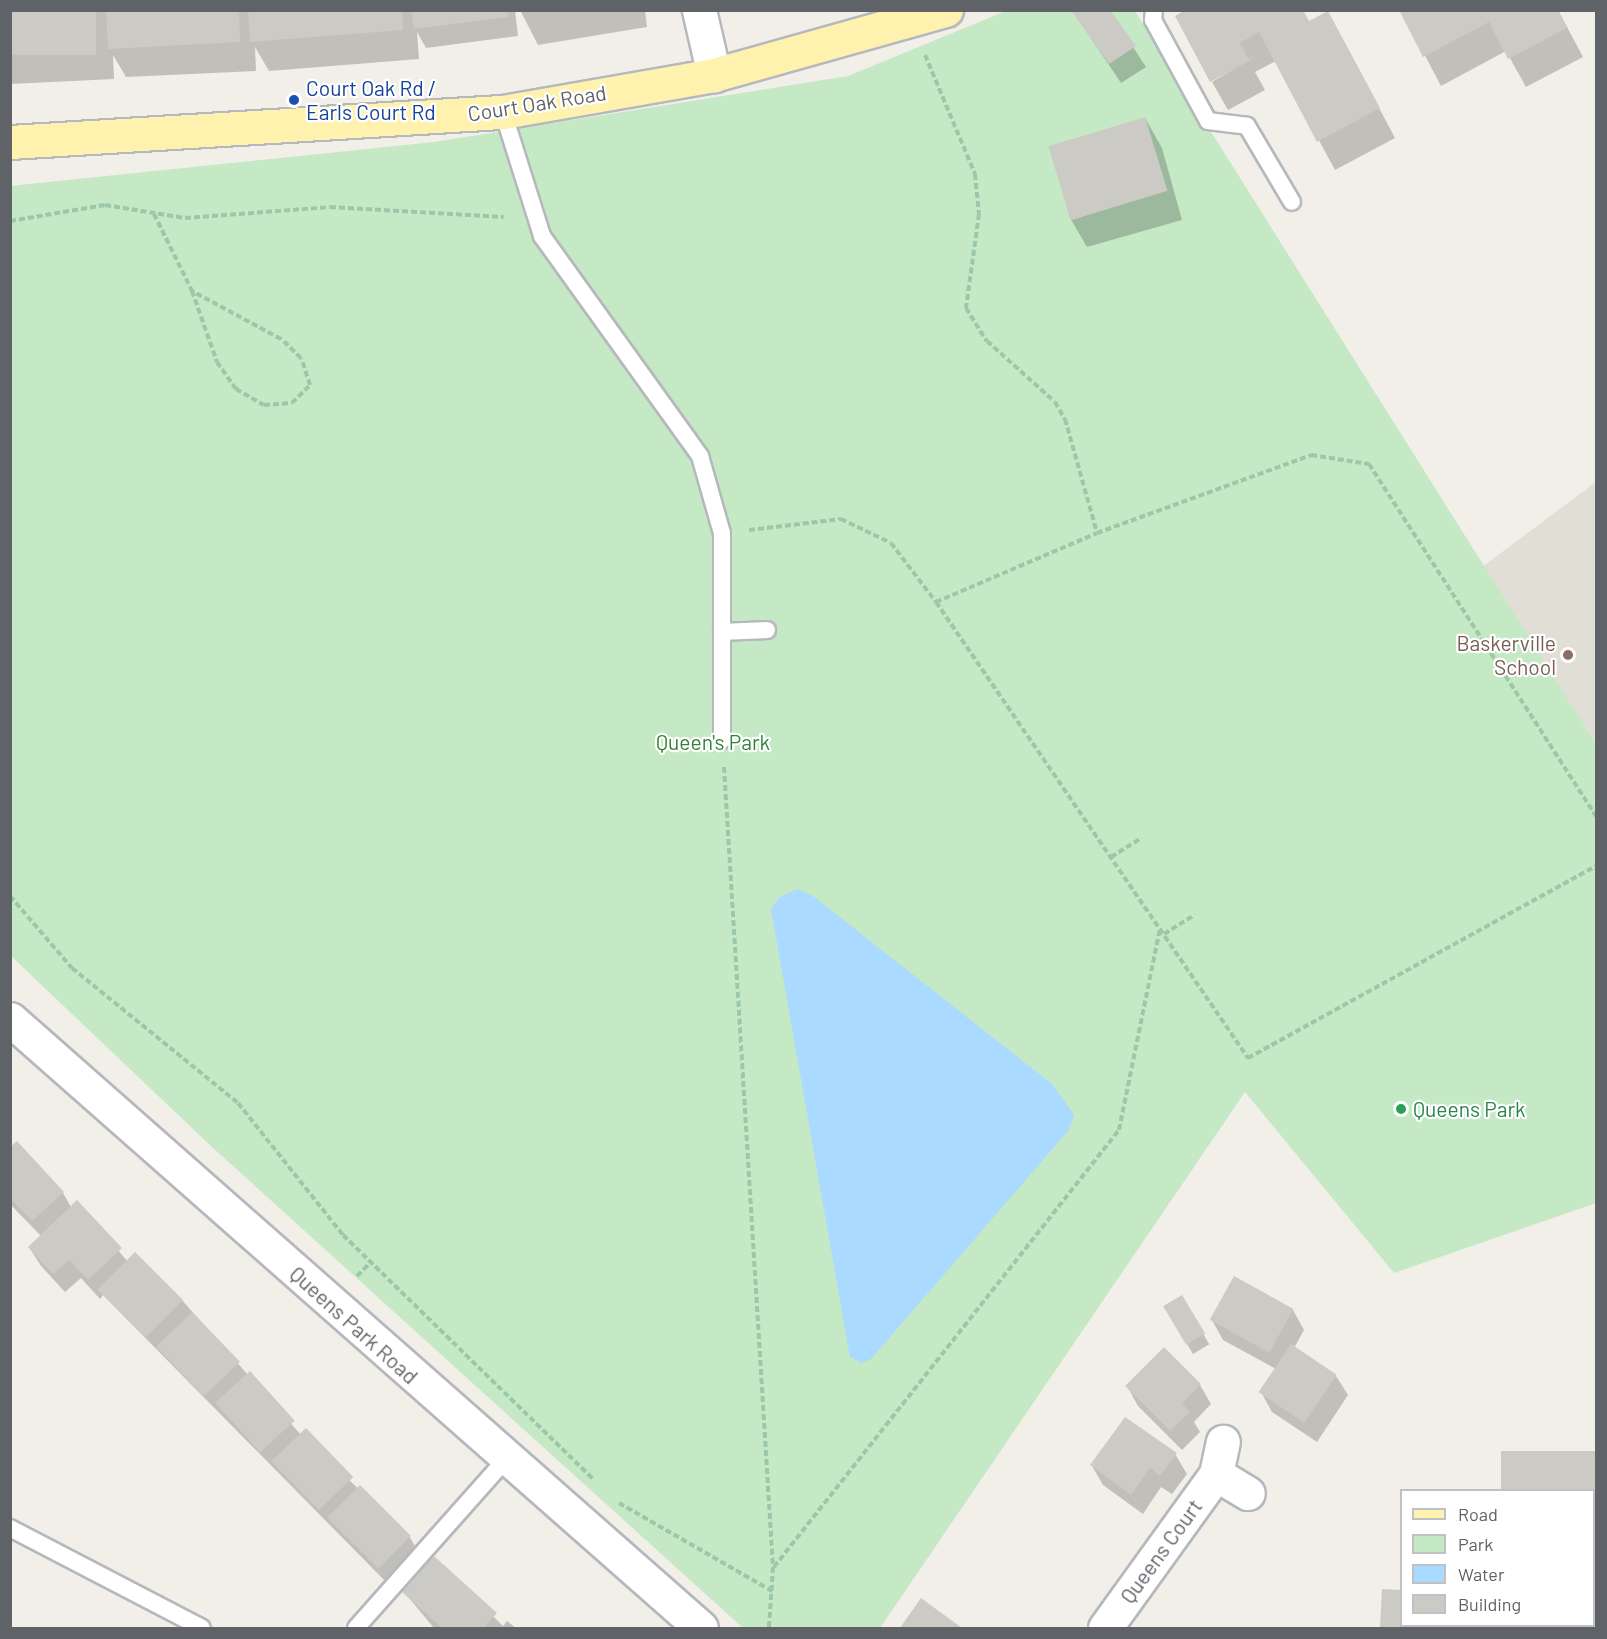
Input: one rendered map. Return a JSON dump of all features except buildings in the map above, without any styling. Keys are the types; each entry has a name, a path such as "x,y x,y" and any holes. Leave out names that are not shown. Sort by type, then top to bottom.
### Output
{"main road":[{"name":"Court Oak Road","path":"10,142 503,112 714,75 912,23 946,10"}],"street":[{"path":"699,10 714,75"},
{"name":"Queens Park Road","path":"10,1019 701,1629"},
{"name":"Queens Court","path":"1105,1629 1216,1474 1223,1442"},
{"path":"1216,1474 1248,1493"}],"lane":[{"path":"1154,10 1153,20 1208,121 1247,126 1292,202"},
{"path":"503,112 535,220 700,456 722,533 723,740"},
{"path":"722,632 767,630"},
{"path":"356,1629 506,1459"},
{"path":"10,1528 202,1629"}],"path":[{"path":"912,23 975,174 979,214 966,308 987,341 1055,402 1065,419 1096,533"},
{"path":"10,221 105,205 185,218 330,207 535,220"},
{"path":"154,213 192,291 217,362 236,389 264,405 292,403 310,385 301,358 281,339 192,291"},
{"path":"936,602 1096,533 1311,455 1369,464 1596,816"},
{"path":"722,533 841,519 891,543 936,602 1248,1058 1596,866"},
{"path":"723,740 773,1568 774,1592 769,1629"},
{"path":"1111,857 1142,838"},
{"path":"10,896 72,968 237,1103 343,1235 598,1484"},
{"path":"1164,934 1194,915"},
{"path":"773,1568 1119,1130 1160,928"},
{"path":"615,1501 774,1592"}],"shaded area":[{"name":"Baskerville School","path":"1596,482 1596,744 1482,567"}],"green space":[{"name":"Queen's Park","path":"1006,11 1135,11 1596,744 1596,1203 1394,1273 1245,1092 880,1628 743,1628 212,1147 11,956 10,186 434,142 848,76"}],"water":[{"path":"797,889 813,896 1052,1084 1074,1115 1068,1131 871,1359 861,1363 850,1357 771,909 780,897"}],"place":[{"name":"Court Oak Rd / Earls Court Rd","path":"294,100"},
{"name":"Baskerville School","path":"1568,655"},
{"name":"Queens Park","path":"1401,1109"}]}
